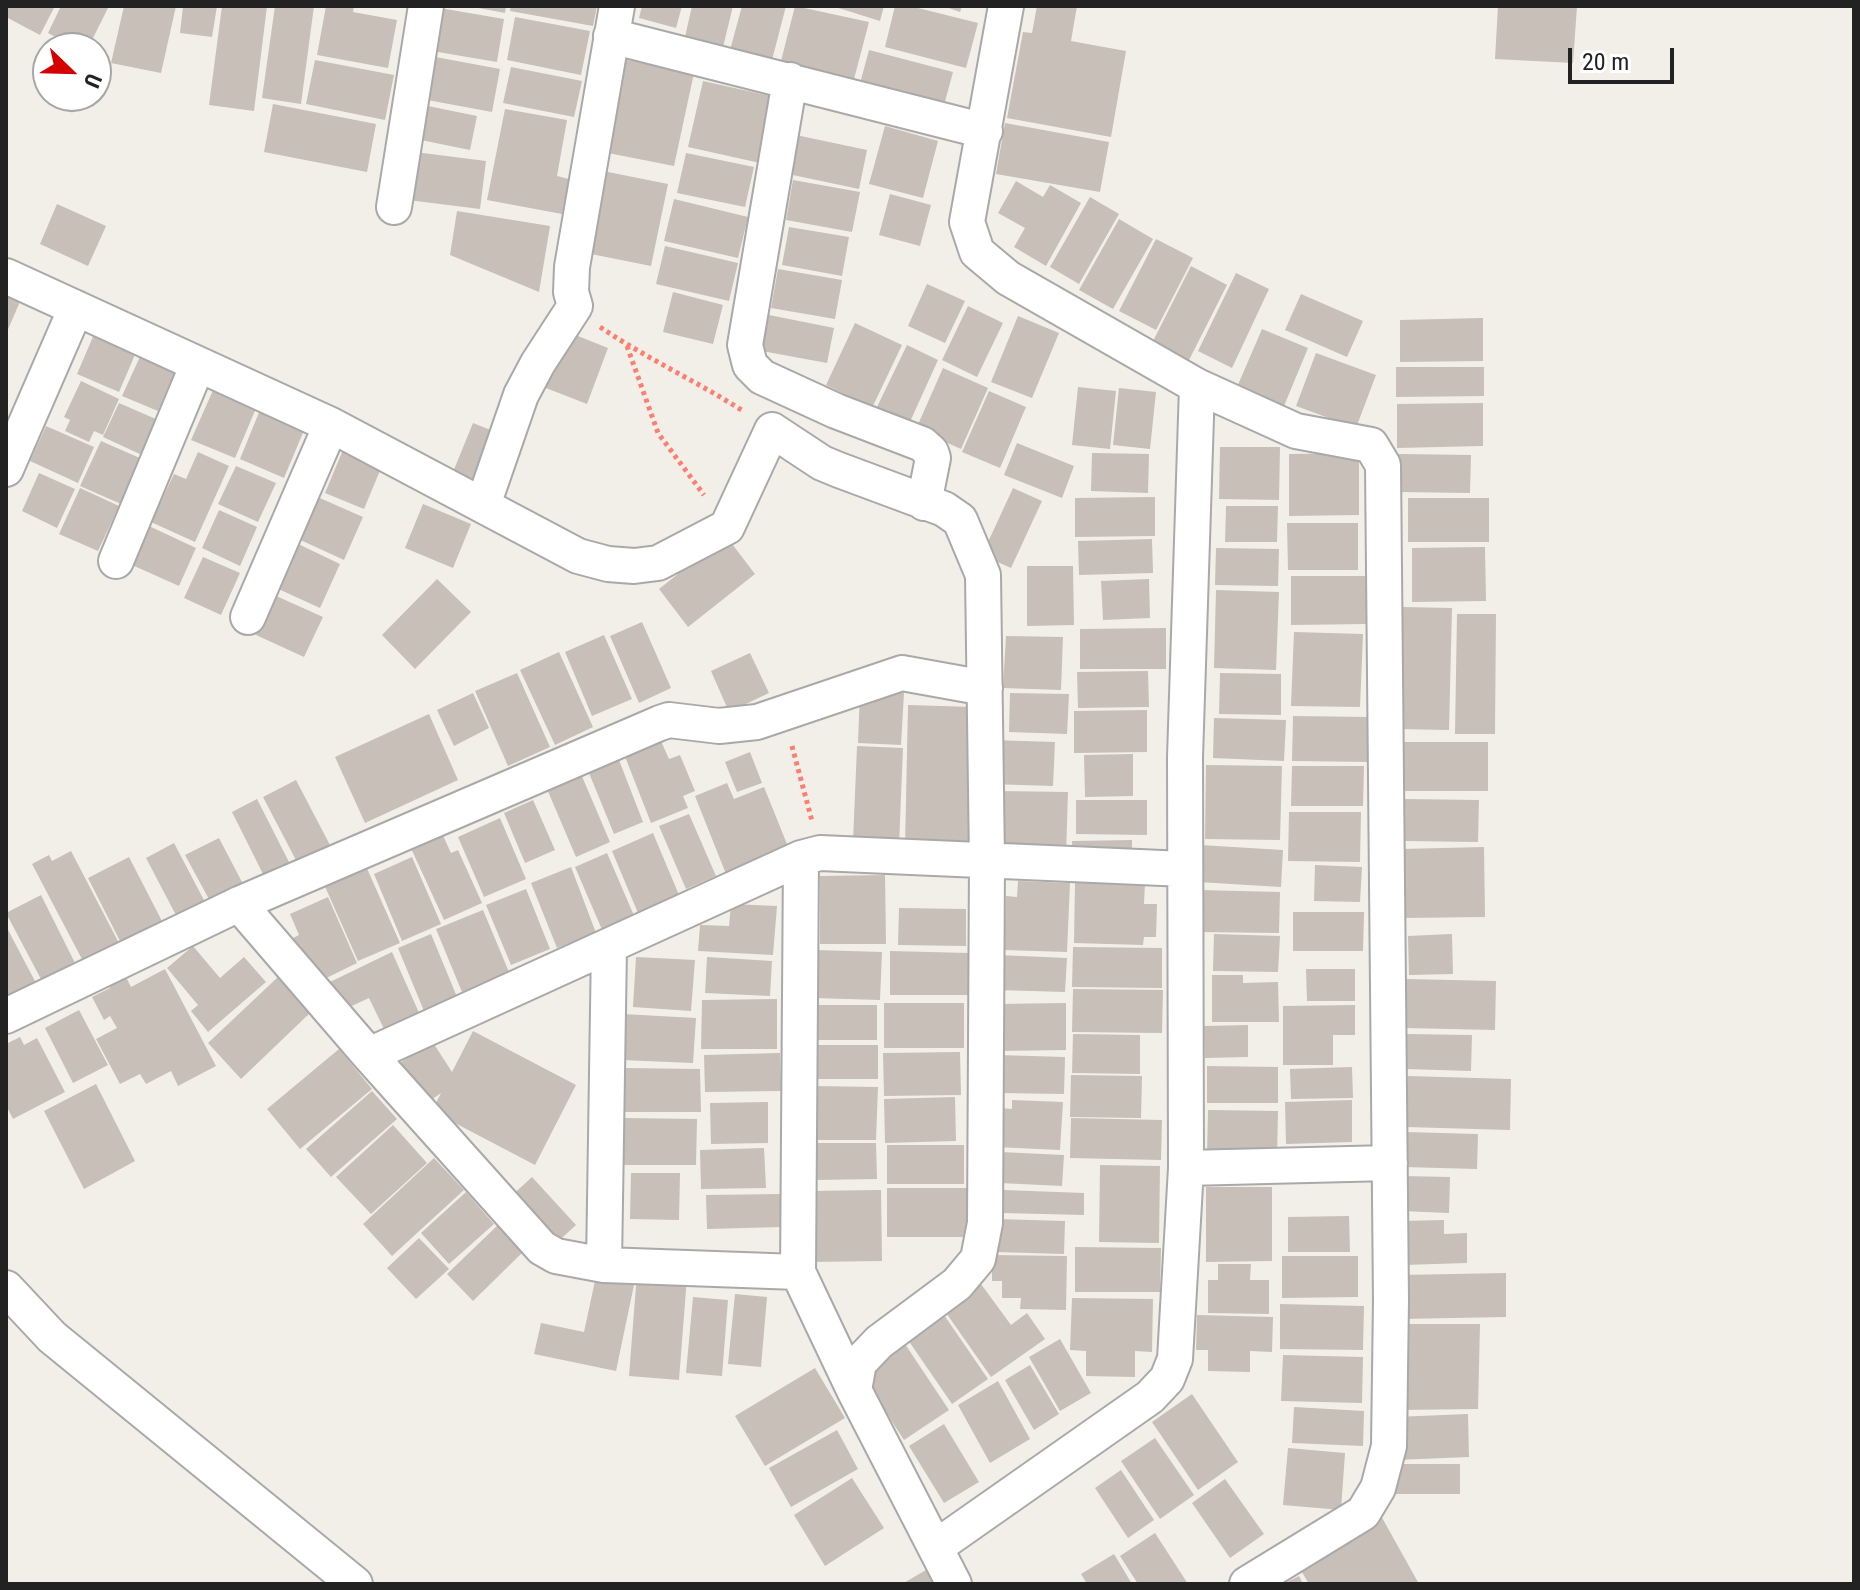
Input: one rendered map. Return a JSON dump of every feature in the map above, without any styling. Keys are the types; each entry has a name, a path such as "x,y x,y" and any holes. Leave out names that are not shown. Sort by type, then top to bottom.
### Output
{"street":[{"path":"394,207 426,6"},
{"path":"1006,6 967,222 977,252 1008,278 1197,386 1296,431 1371,445 1383,465 1390,1163 1389,1446 1378,1488 1363,1513 1247,1584"},
{"path":"483,505 521,395 575,306 571,292 572,267 614,21 790,80 985,131"},
{"path":"790,80 745,345 746,356 762,377 836,411 922,444 931,452 933,465 924,503"},
{"path":"6,276 331,425 578,556 608,564 634,566 658,563 727,527 772,430 822,463 944,509 960,520 983,575 987,862 985,1223 978,1259 957,1284 879,1342 859,1363 854,1390"},
{"path":"6,469 76,308"},
{"path":"116,561 198,364"},
{"path":"936,1547 1150,1397 1167,1379 1175,1359 1186,1168 1185,757 1197,386"},
{"path":"822,463 836,411"},
{"path":"248,617 331,425"},
{"path":"6,1016 239,904 660,723 669,720 719,726 757,722 902,673 985,688"},
{"path":"369,1055 810,856 1185,869"},
{"path":"810,856 798,1272 854,1390 954,1584"},
{"path":"239,904 542,1248 556,1256 604,1265 798,1272"},
{"path":"604,1265 609,946"},
{"path":"1186,1168 1390,1163"},
{"path":"6,1288 52,1337 355,1584"}],"path":[{"path":"575,306 626,345 700,383 772,430"},
{"path":"626,345 658,433 727,527"},
{"path":"784,714 810,856"}],"building":[{"path":"6,6 55,6 42,32 34,32 6,17"},
{"path":"61,6 109,6 96,32 48,32"},
{"path":"124,6 176,6 161,73 112,63"},
{"path":"183,6 217,6 212,37 180,33"},
{"path":"222,6 267,6 254,111 209,105"},
{"path":"275,6 314,6 301,104 262,98"},
{"path":"326,6 354,6 353,12 397,20 388,68 317,55"},
{"path":"468,6 506,6 505,13"},
{"path":"511,6 597,6 593,26 510,11"},
{"path":"642,6 682,6 676,28 639,18"},
{"path":"692,6 733,6 723,47 685,37"},
{"path":"742,6 786,6 772,60 730,50"},
{"path":"795,6 869,22 853,83 780,65"},
{"path":"832,6 884,6 880,21"},
{"path":"895,6 910,6 978,23 966,68 885,47"},
{"path":"943,6 962,6 960,12"},
{"path":"1037,6 1077,6 1071,41 1126,51 1111,137 1007,118 1023,32 1032,33"},
{"path":"1498,6 1577,6 1573,63 1495,59"},
{"path":"434,7 504,19 497,62 426,50"},
{"path":"515,17 590,31 581,75 507,60"},
{"path":"869,50 953,72 943,109 859,87"},
{"path":"430,56 500,69 492,112 422,99"},
{"path":"622,59 694,73 674,166 603,152"},
{"path":"315,60 394,75 385,120 306,104"},
{"path":"511,67 582,81 574,117 503,103"},
{"path":"703,81 775,97 760,163 688,147"},
{"path":"273,104 376,124 367,172 264,152"},
{"path":"423,105 477,116 470,150 416,139"},
{"path":"505,109 567,120 557,176 569,179 562,214 487,200"},
{"path":"1005,123 1109,142 1100,192 996,174"},
{"path":"885,126 938,141 923,198 869,184"},
{"path":"796,135 867,150 859,189 788,174"},
{"path":"415,152 486,161 480,209 408,200"},
{"path":"686,153 754,167 745,207 677,193"},
{"path":"598,170 668,184 651,266 581,252"},
{"path":"793,180 860,192 852,232 786,220"},
{"path":"1016,181 1043,197 1050,185 1081,203 1046,266 1014,247 1025,228 998,213"},
{"path":"890,194 931,205 920,246 879,235"},
{"path":"1090,197 1119,214 1079,284 1050,267"},
{"path":"674,199 748,217 738,258 664,241"},
{"path":"57,204 106,226 88,266 40,244"},
{"path":"457,211 550,226 539,292 450,255"},
{"path":"1119,219 1153,239 1113,309 1079,290"},
{"path":"789,227 849,237 842,276 782,265"},
{"path":"1156,239 1193,258 1156,330 1119,311"},
{"path":"665,246 738,263 729,301 656,284"},
{"path":"1191,266 1227,285 1187,364 1151,345"},
{"path":"778,269 842,280 835,319 771,308"},
{"path":"1236,273 1269,289 1232,368 1198,351"},
{"path":"927,284 965,301 945,343 908,326"},
{"path":"6,290 22,297 6,334"},
{"path":"673,292 723,305 713,344 663,332"},
{"path":"1301,294 1363,321 1347,357 1285,330"},
{"path":"968,306 1003,323 977,377 942,360"},
{"path":"769,315 834,328 827,363 762,351"},
{"path":"1018,316 1059,333 1032,398 991,382"},
{"path":"1483,318 1483,361 1400,362 1400,320"},
{"path":"855,323 902,345 872,408 826,385"},
{"path":"98,325 140,343 119,392 77,374"},
{"path":"1262,329 1308,348 1284,406 1237,387"},
{"path":"568,332 608,348 587,404 546,388"},
{"path":"907,345 938,360 909,424 876,409"},
{"path":"143,350 178,364 158,411 122,396"},
{"path":"1316,353 1376,375 1356,428 1296,406"},
{"path":"1396,367 1484,367 1484,396 1396,397"},
{"path":"943,368 988,388 961,449 916,429"},
{"path":"81,381 119,399 103,435 94,431 89,442 65,431 70,420 64,417"},
{"path":"1078,387 1116,391 1110,449 1072,445"},
{"path":"214,388 257,406 235,458 191,440"},
{"path":"1119,388 1156,392 1150,449 1113,445"},
{"path":"989,391 1026,407 1000,468 962,452"},
{"path":"119,403 158,420 142,455 103,437"},
{"path":"1483,403 1483,446 1397,448 1397,404"},
{"path":"260,410 305,428 284,478 240,459"},
{"path":"473,423 503,435 483,484 453,472"},
{"path":"46,426 94,447 78,483 30,461"},
{"path":"101,441 142,459 121,504 80,486"},
{"path":"1017,443 1074,466 1062,498 1004,475"},
{"path":"345,445 384,461 364,509 325,493"},
{"path":"1220,447 1280,447 1279,500 1219,499"},
{"path":"198,452 229,466 195,542 151,522 174,474 186,479"},
{"path":"1092,453 1149,454 1148,493 1091,491"},
{"path":"1359,453 1359,515 1289,516 1289,454"},
{"path":"1399,454 1471,455 1470,493 1399,492"},
{"path":"236,466 276,483 258,522 218,504"},
{"path":"39,473 75,489 57,528 22,511"},
{"path":"80,488 119,506 98,551 59,534"},
{"path":"1013,488 1042,501 1011,568 982,555"},
{"path":"313,495 363,517 344,560 294,537"},
{"path":"1155,497 1155,536 1075,537 1075,498"},
{"path":"1408,498 1489,498 1489,542 1408,542"},
{"path":"423,504 471,524 453,568 405,548"},
{"path":"1226,506 1278,506 1277,542 1225,542"},
{"path":"219,510 257,527 240,566 202,548"},
{"path":"1287,523 1358,523 1358,570 1288,570"},
{"path":"149,526 196,548 179,586 132,565"},
{"path":"726,536 755,574 688,627 659,589"},
{"path":"1152,539 1153,573 1079,575 1078,541"},
{"path":"294,542 340,564 320,608 274,587"},
{"path":"1485,547 1486,601 1412,602 1412,548"},
{"path":"1216,548 1279,549 1278,586 1215,585"},
{"path":"203,557 240,573 221,615 184,598"},
{"path":"1027,566 1073,566 1074,625 1027,626"},
{"path":"1291,576 1367,576 1367,624 1291,625"},
{"path":"437,579 471,612 415,669 382,635"},
{"path":"1149,579 1150,618 1103,620 1101,581"},
{"path":"1216,590 1279,592 1276,670 1214,668"},
{"path":"274,595 323,617 304,657 256,635"},
{"path":"1402,607 1452,608 1449,730 1399,729"},
{"path":"1457,614 1496,614 1495,734 1455,734"},
{"path":"642,622 671,688 639,703 610,636"},
{"path":"1166,628 1166,669 1080,669 1080,629"},
{"path":"1294,632 1363,634 1360,707 1291,706"},
{"path":"604,635 632,699 592,716 565,652"},
{"path":"1006,636 1063,637 1061,690 1003,688"},
{"path":"559,652 593,727 555,745 520,670"},
{"path":"750,653 769,693 729,712 711,671"},
{"path":"1148,671 1149,707 1078,708 1077,672"},
{"path":"517,673 550,747 508,766 475,691"},
{"path":"1220,673 1281,674 1281,715 1219,714"},
{"path":"860,690 904,693 901,745 858,743"},
{"path":"473,693 489,728 454,746 437,710"},
{"path":"1010,693 1069,694 1067,734 1009,732"},
{"path":"908,705 973,707 970,848 905,847"},
{"path":"1147,710 1147,752 1074,753 1074,711"},
{"path":"429,714 458,780 365,823 335,757"},
{"path":"1293,716 1369,717 1369,762 1292,761"},
{"path":"1214,718 1286,720 1284,761 1213,758"},
{"path":"660,739 669,759 680,755 695,791 683,796 688,808 651,823 624,754"},
{"path":"990,740 1055,742 1053,786 989,784"},
{"path":"1400,742 1488,742 1488,791 1400,791"},
{"path":"857,746 903,748 899,845 853,842"},
{"path":"750,752 762,783 737,792 725,762"},
{"path":"1133,754 1133,796 1085,797 1084,755"},
{"path":"619,760 643,822 614,834 589,773"},
{"path":"1206,765 1282,766 1280,840 1205,839"},
{"path":"1292,766 1364,766 1363,806 1291,806"},
{"path":"578,767 610,842 576,857 544,782"},
{"path":"296,780 331,847 298,864 263,797"},
{"path":"727,783 734,799 764,787 789,849 726,874 695,796"},
{"path":"997,791 1068,792 1066,856 995,854"},
{"path":"257,799 291,866 266,880 232,812"},
{"path":"1405,799 1479,800 1478,842 1405,841"},
{"path":"533,800 555,850 525,863 504,813"},
{"path":"1076,800 1147,800 1147,835 1076,834"},
{"path":"1289,812 1361,812 1360,862 1288,861"},
{"path":"689,814 716,876 686,889 659,826"},
{"path":"500,818 526,879 484,897 458,837"},
{"path":"440,829 451,853 458,850 482,903 444,920 409,844"},
{"path":"653,833 679,895 638,913 612,851"},
{"path":"219,838 243,884 210,901 185,855"},
{"path":"1132,840 1132,862 1073,863 1072,841"},
{"path":"174,843 206,904 178,919 146,858"},
{"path":"1200,845 1283,850 1281,887 1198,882"},
{"path":"1484,847 1485,917 1402,918 1401,849"},
{"path":"71,851 120,945 84,963 32,864 49,855 52,861"},
{"path":"607,853 635,918 603,932 575,867"},
{"path":"129,857 164,925 123,947 88,878"},
{"path":"412,857 441,924 402,941 374,874"},
{"path":"365,864 400,943 358,961 323,882"},
{"path":"1315,865 1362,867 1360,902 1314,901"},
{"path":"571,867 596,933 557,948 531,883"},
{"path":"885,875 886,944 820,944 820,876"},
{"path":"1018,881 1070,883 1067,952 1004,950 1006,896 1017,897"},
{"path":"1075,882 1145,883 1144,904 1157,904 1156,937 1144,937 1143,945 1074,943"},
{"path":"526,889 550,949 511,965 486,905"},
{"path":"1199,890 1280,892 1279,933 1198,932"},
{"path":"41,895 76,965 43,983 6,913"},
{"path":"328,897 357,963 314,984 293,938 299,935 290,914"},
{"path":"731,904 777,906 773,955 698,951 700,925 729,926"},
{"path":"899,908 966,909 966,946 898,945"},
{"path":"483,910 509,972 462,992 436,929"},
{"path":"1293,912 1364,912 1363,951 1293,951"},
{"path":"6,926 37,985 6,1001"},
{"path":"431,934 457,997 424,1011 398,948"},
{"path":"1214,934 1280,936 1278,972 1213,971"},
{"path":"1452,934 1453,974 1409,975 1408,936"},
{"path":"193,946 220,978 244,957 266,982 208,1032 191,1011 198,1005 167,968"},
{"path":"1073,947 1162,948 1162,988 1072,987"},
{"path":"815,950 882,952 880,1000 814,998"},
{"path":"890,951 969,953 968,995 890,995"},
{"path":"392,952 420,1015 385,1031 369,998 343,1010 330,982"},
{"path":"999,955 1067,958 1065,992 997,990"},
{"path":"636,957 695,960 691,1011 633,1007"},
{"path":"707,957 772,961 770,996 705,993"},
{"path":"165,969 216,1066 178,1086 171,1071 146,1084 140,1074 120,1084 96,1039 117,1028 110,1016 104,1020 92,997 110,988 106,982 124,973 131,987"},
{"path":"1306,969 1355,969 1355,1001 1307,1001"},
{"path":"1212,975 1243,975 1243,983 1278,982 1279,1022 1212,1022"},
{"path":"278,977 311,1012 241,1079 208,1043"},
{"path":"1406,979 1496,981 1495,1030 1405,1028"},
{"path":"1073,989 1163,990 1162,1033 1072,1032"},
{"path":"777,999 777,1049 701,1049 702,1000"},
{"path":"884,1003 964,1003 964,1048 884,1048"},
{"path":"1066,1003 1066,1050 997,1051 997,1004"},
{"path":"815,1005 877,1005 877,1040 814,1040"},
{"path":"1355,1005 1355,1035 1333,1035 1333,1065 1283,1065 1283,1006"},
{"path":"79,1010 108,1065 73,1083 45,1028"},
{"path":"623,1014 696,1018 693,1063 621,1060"},
{"path":"1248,1025 1248,1057 1205,1058 1204,1026"},
{"path":"473,1031 576,1085 535,1165 432,1111 441,1093 428,1102 401,1062 432,1041 452,1072"},
{"path":"1073,1034 1140,1035 1140,1074 1072,1073"},
{"path":"1406,1034 1472,1035 1471,1071 1405,1069"},
{"path":"20,1037 24,1045 37,1038 65,1092 13,1119 6,1105 6,1044"},
{"path":"812,1045 878,1045 878,1079 812,1079"},
{"path":"339,1049 372,1089 300,1149 267,1109"},
{"path":"960,1052 961,1095 884,1096 883,1053"},
{"path":"780,1053 781,1091 705,1092 704,1055"},
{"path":"998,1055 1065,1057 1064,1094 998,1093"},
{"path":"1207,1066 1278,1067 1278,1103 1207,1103"},
{"path":"1352,1067 1353,1098 1291,1099 1290,1069"},
{"path":"624,1068 700,1069 701,1112 624,1112"},
{"path":"1071,1075 1142,1076 1141,1118 1070,1117"},
{"path":"1408,1076 1511,1079 1510,1130 1406,1127"},
{"path":"96,1084 135,1161 84,1189 44,1111"},
{"path":"812,1086 878,1087 876,1140 812,1140"},
{"path":"372,1091 397,1119 331,1177 306,1149"},
{"path":"955,1097 956,1141 885,1143 884,1099"},
{"path":"1012,1100 1063,1102 1060,1150 996,1147 998,1108 1012,1109"},
{"path":"1352,1100 1352,1142 1286,1144 1285,1102"},
{"path":"768,1102 768,1143 711,1144 710,1103"},
{"path":"1208,1110 1278,1111 1277,1158 1207,1157"},
{"path":"623,1118 697,1119 696,1165 623,1165"},
{"path":"1071,1118 1162,1120 1161,1160 1070,1158"},
{"path":"393,1125 427,1163 371,1214 336,1177"},
{"path":"1405,1132 1478,1134 1477,1169 1404,1167"},
{"path":"816,1143 876,1143 877,1179 816,1180"},
{"path":"887,1145 964,1145 964,1184 887,1184"},
{"path":"764,1148 766,1188 701,1189 700,1150"},
{"path":"1001,1152 1064,1155 1062,1186 1000,1183"},
{"path":"434,1158 464,1190 392,1256 363,1224"},
{"path":"1100,1165 1160,1166 1159,1243 1099,1242"},
{"path":"631,1173 680,1173 679,1220 630,1219"},
{"path":"1402,1176 1450,1177 1449,1213 1401,1211"},
{"path":"532,1177 576,1225 551,1248 507,1200"},
{"path":"1206,1187 1272,1187 1272,1261 1206,1262"},
{"path":"887,1188 968,1188 968,1237 887,1237"},
{"path":"881,1190 882,1261 808,1262 808,1191"},
{"path":"1003,1190 1084,1193 1084,1215 1002,1213"},
{"path":"466,1192 494,1224 449,1264 421,1233"},
{"path":"781,1194 782,1227 707,1229 706,1195"},
{"path":"1349,1216 1350,1252 1288,1252 1288,1217"},
{"path":"996,1219 1065,1221 1064,1254 995,1252"},
{"path":"1444,1220 1444,1234 1467,1233 1467,1263 1404,1265 1402,1221"},
{"path":"498,1225 523,1252 473,1301 447,1274"},
{"path":"419,1238 449,1269 416,1299 387,1268"},
{"path":"1075,1247 1161,1248 1160,1292 1075,1292"},
{"path":"992,1255 1067,1256 1066,1310 1020,1309 1021,1298 1002,1298 1002,1281 992,1281"},
{"path":"1282,1256 1358,1256 1358,1297 1282,1298"},
{"path":"1218,1264 1251,1264 1250,1280 1269,1280 1269,1314 1208,1313 1208,1280 1218,1280"},
{"path":"637,1273 687,1277 679,1380 629,1376"},
{"path":"1506,1273 1506,1317 1401,1319 1400,1275"},
{"path":"596,1276 634,1285 616,1371 534,1354 541,1323 584,1332"},
{"path":"981,1284 1011,1325 1027,1313 1045,1339 991,1377 944,1310"},
{"path":"735,1294 767,1297 761,1367 728,1364"},
{"path":"693,1297 728,1300 722,1376 686,1373"},
{"path":"1072,1298 1153,1299 1152,1352 1135,1351 1135,1377 1086,1376 1086,1351 1070,1350"},
{"path":"1280,1304 1364,1306 1363,1350 1280,1349"},
{"path":"942,1312 988,1379 952,1404 906,1337"},
{"path":"1197,1315 1273,1317 1272,1352 1250,1351 1250,1372 1208,1371 1208,1350 1196,1350"},
{"path":"1399,1324 1480,1324 1478,1409 1399,1410"},
{"path":"1060,1339 1091,1393 1060,1411 1029,1357"},
{"path":"903,1341 949,1410 904,1440 859,1371"},
{"path":"1283,1355 1363,1357 1362,1403 1281,1401"},
{"path":"1030,1365 1059,1414 1034,1430 1005,1380"},
{"path":"815,1368 845,1418 765,1466 735,1416"},
{"path":"998,1381 1030,1439 990,1463 958,1405"},
{"path":"1192,1394 1238,1462 1198,1490 1152,1422"},
{"path":"1294,1407 1364,1411 1363,1446 1292,1443"},
{"path":"1468,1414 1469,1457 1396,1460 1395,1417"},
{"path":"944,1424 979,1482 944,1503 909,1446"},
{"path":"837,1430 858,1469 791,1507 769,1468"},
{"path":"1155,1438 1194,1495 1160,1519 1121,1461"},
{"path":"1288,1448 1345,1453 1341,1510 1283,1505"},
{"path":"1391,1464 1460,1464 1460,1494 1391,1494"},
{"path":"1121,1470 1154,1520 1128,1538 1095,1488"},
{"path":"852,1478 884,1528 825,1566 794,1515"},
{"path":"1225,1479 1264,1534 1230,1558 1192,1503"},
{"path":"1380,1514 1419,1584 1309,1584 1296,1562"},
{"path":"1155,1533 1188,1584 1138,1584 1120,1556"},
{"path":"1114,1554 1132,1584 1087,1584 1081,1574"},
{"path":"926,1570 934,1584 902,1584"},
{"path":"1299,1576 1303,1584 1283,1584"}]}
